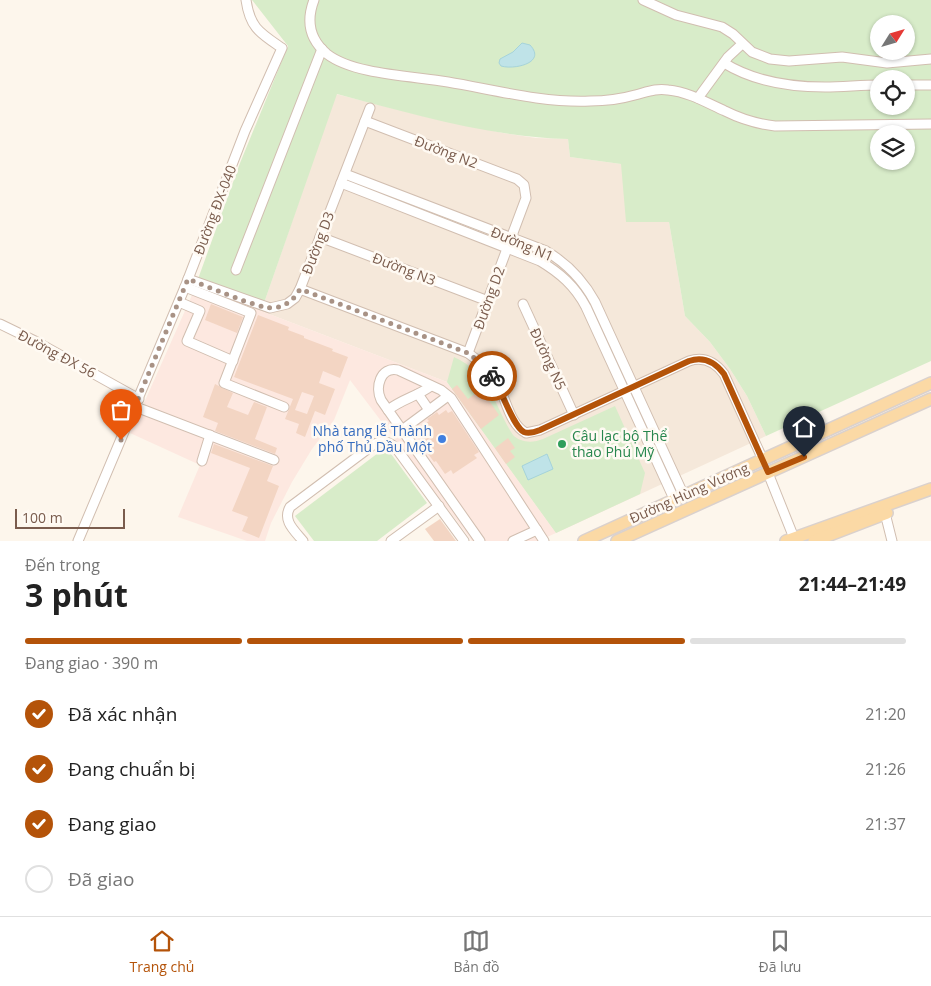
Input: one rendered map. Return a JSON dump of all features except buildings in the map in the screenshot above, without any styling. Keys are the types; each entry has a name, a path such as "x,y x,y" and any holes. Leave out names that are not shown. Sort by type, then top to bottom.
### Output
{"main road":[{"name":"Đường Hùng Vương","path":"584,541 931,383"},
{"name":"Đường Hùng Vương","path":"617,541 931,400"},
{"path":"763,460 768,472"},
{"path":"790,540 931,489"},
{"path":"814,541 931,496"}],"street":[{"name":"Đường ĐX-040","path":"78,541 187,283 245,131 282,48 253,25 246,0"},
{"path":"314,0 309,16 310,28 314,39 322,49 342,62 362,68 534,97 590,101 622,98 660,89 676,91 698,98 737,117 758,124 775,126 931,124"},
{"path":"643,0 676,16 722,27 756,54 780,60 799,61 837,57 888,63 931,59"},
{"path":"698,98 732,52 742,44"},
{"path":"236,270 322,49"},
{"path":"724,63 750,75 794,85 825,87 870,85"},
{"path":"915,85 931,84"},
{"name":"Đường D3","path":"187,283 270,308 286,304 295,298 370,108"},
{"name":"Đường N2","path":"365,121 517,179 524,186"},
{"name":"Đường N1","path":"345,174 555,256 579,277 595,302 634,387 679,498"},
{"name":"Đường N1","path":"341,183 540,261 564,277 577,291 586,307 625,391 679,498"},
{"name":"Đường D2","path":"468,353 526,198 524,186"},
{"name":"Đường N3","path":"320,237 488,301"},
{"path":"187,283 251,313 224,383 284,407"},
{"path":"300,289 468,353 483,365 494,379 514,421 523,431 529,433 536,432 694,360 714,363 724,374 763,460"},
{"path":"179,302 200,311 187,341 232,361"},
{"name":"Đường N5","path":"522,304 574,415"},
{"name":"Đường ĐX 56","path":"0,324 35,341 137,403 210,435 274,460"},
{"path":"480,541 381,400 378,388 380,379 387,371 395,370 448,396 544,541"},
{"path":"388,410 401,401 431,386"},
{"path":"418,394 429,410"},
{"path":"402,430 448,396"},
{"path":"202,461 210,435"},
{"path":"303,541 288,521 287,514 290,507 373,445 380,442 388,442 396,448 464,541"},
{"path":"768,472 790,540"},
{"path":"391,541 438,506"},
{"path":"885,513 892,541"},
{"path":"513,541 537,530"}],"shaded area":[{"path":"336,94 427,117 503,133 536,138 568,139 570,157 621,164 669,222 685,316 710,342 730,369 747,396 766,436 556,533 447,382 196,286 264,303"},
{"path":"196,286 447,382 556,533 538,541 472,541 350,380 334,420 312,449 292,482 271,523 265,541 247,541 178,517 200,465 130,433 137,417 142,415 146,406 144,403"}],"green space":[{"path":"252,0 931,0 931,361 766,436 747,396 730,369 710,342 685,316 669,222 626,222 621,164 570,157 568,139 510,134 480,129 337,94 264,303 198,279 240,163 288,46"},
{"name":"Câu lạc bộ Thể thao Phú Mỹ","path":"454,357 467,364 484,381 513,435 523,441 531,442 543,439 615,406 645,473 640,494 556,533 447,382"},
{"path":"386,447 427,503 377,541 314,541 295,516"}],"water":[{"path":"522,43 530,45 534,51 532,61 520,66 501,66 499,63 500,59 513,52"},
{"path":"547,454 553,469 528,480 522,466"}],"way so far":[{"path":"121,440 188,279 270,308 278,307 291,301 300,289 468,353 477,359 492,376"}],"place":[{"name":"Nhà tang lễ Thành phố Thủ Dầu Một","path":"442,439"},
{"name":"Câu lạc bộ Thể thao Phú Mỹ","path":"562,444"}],"route":[{"path":"492,376 499,386 516,424 523,431 529,433 536,432 689,361 699,359 709,361 718,366 724,374 768,472 804,457"}]}
